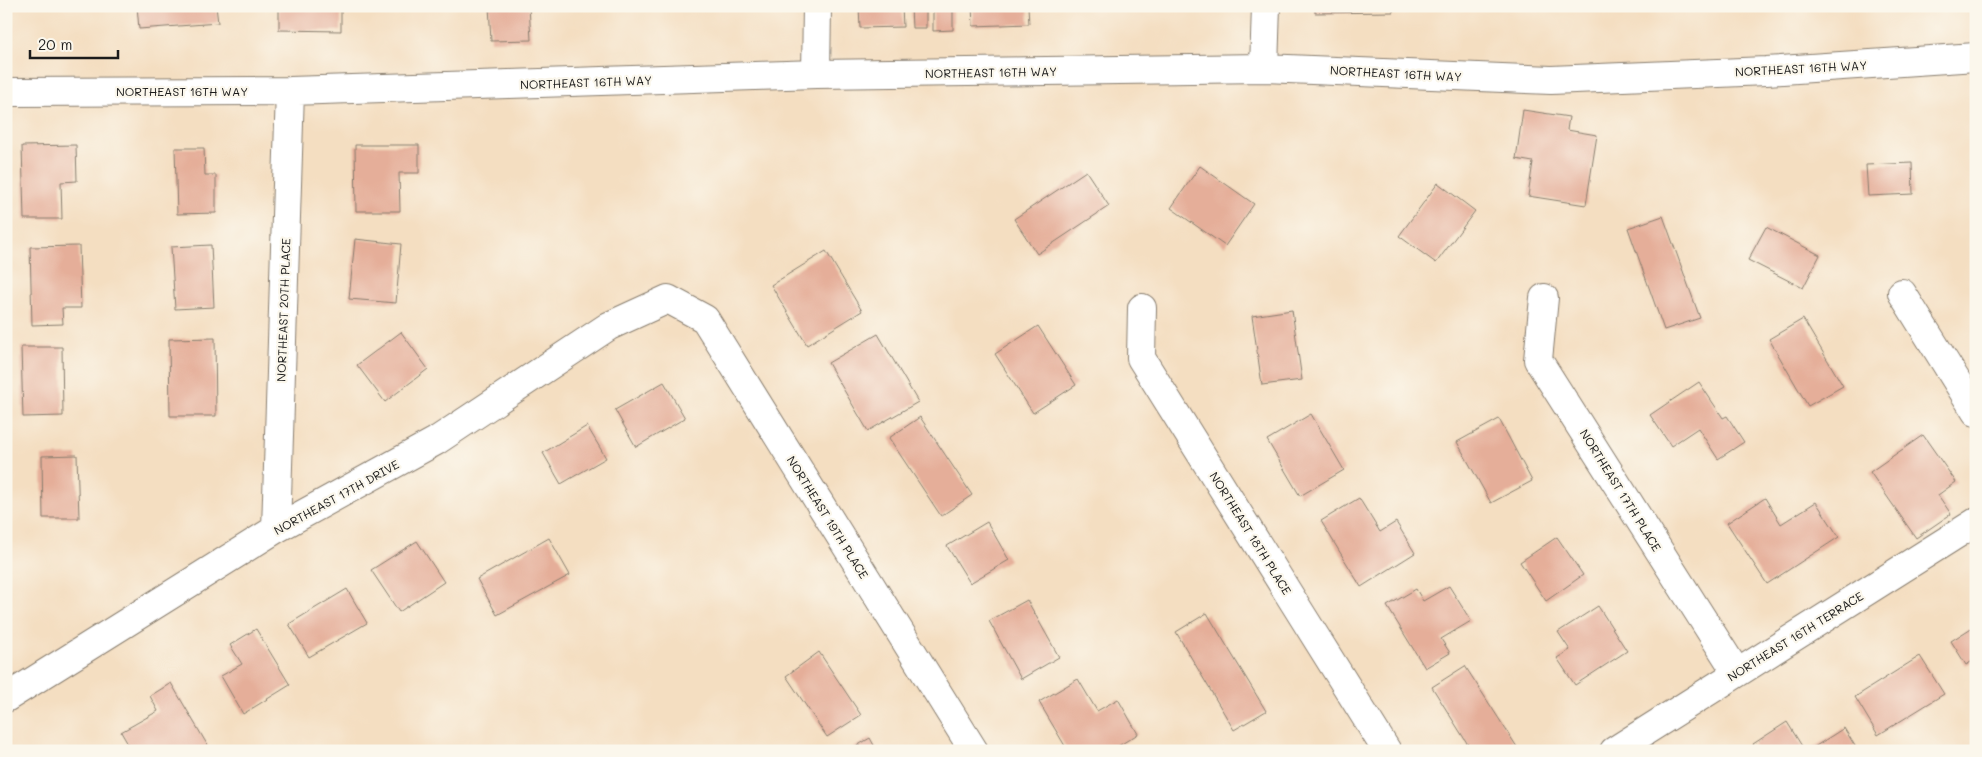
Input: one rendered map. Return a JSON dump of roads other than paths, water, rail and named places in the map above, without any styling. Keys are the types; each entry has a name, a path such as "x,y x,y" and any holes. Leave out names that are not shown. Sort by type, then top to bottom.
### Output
{"street":[{"path":"816,74 817,6"},
{"path":"1264,68 1266,6"},
{"name":"NORTHEAST 16TH WAY","path":"6,92 290,91 816,74 1264,68 1551,80 1766,71 1976,57"},
{"name":"NORTHEAST 20TH PLACE","path":"276,530 290,91"},
{"path":"1902,292 1976,412"},
{"name":"NORTHEAST 17TH PLACE","path":"1544,298 1538,360 1737,673"},
{"name":"NORTHEAST 17TH DRIVE","path":"6,698 276,530 436,441 609,326 668,299"},
{"name":"NORTHEAST 19TH PLACE","path":"668,299 705,319 974,751"},
{"name":"NORTHEAST 18TH PLACE","path":"1142,308 1141,358 1387,751"},
{"name":"NORTHEAST 16TH TERRACE","path":"1614,751 1976,522"}]}
